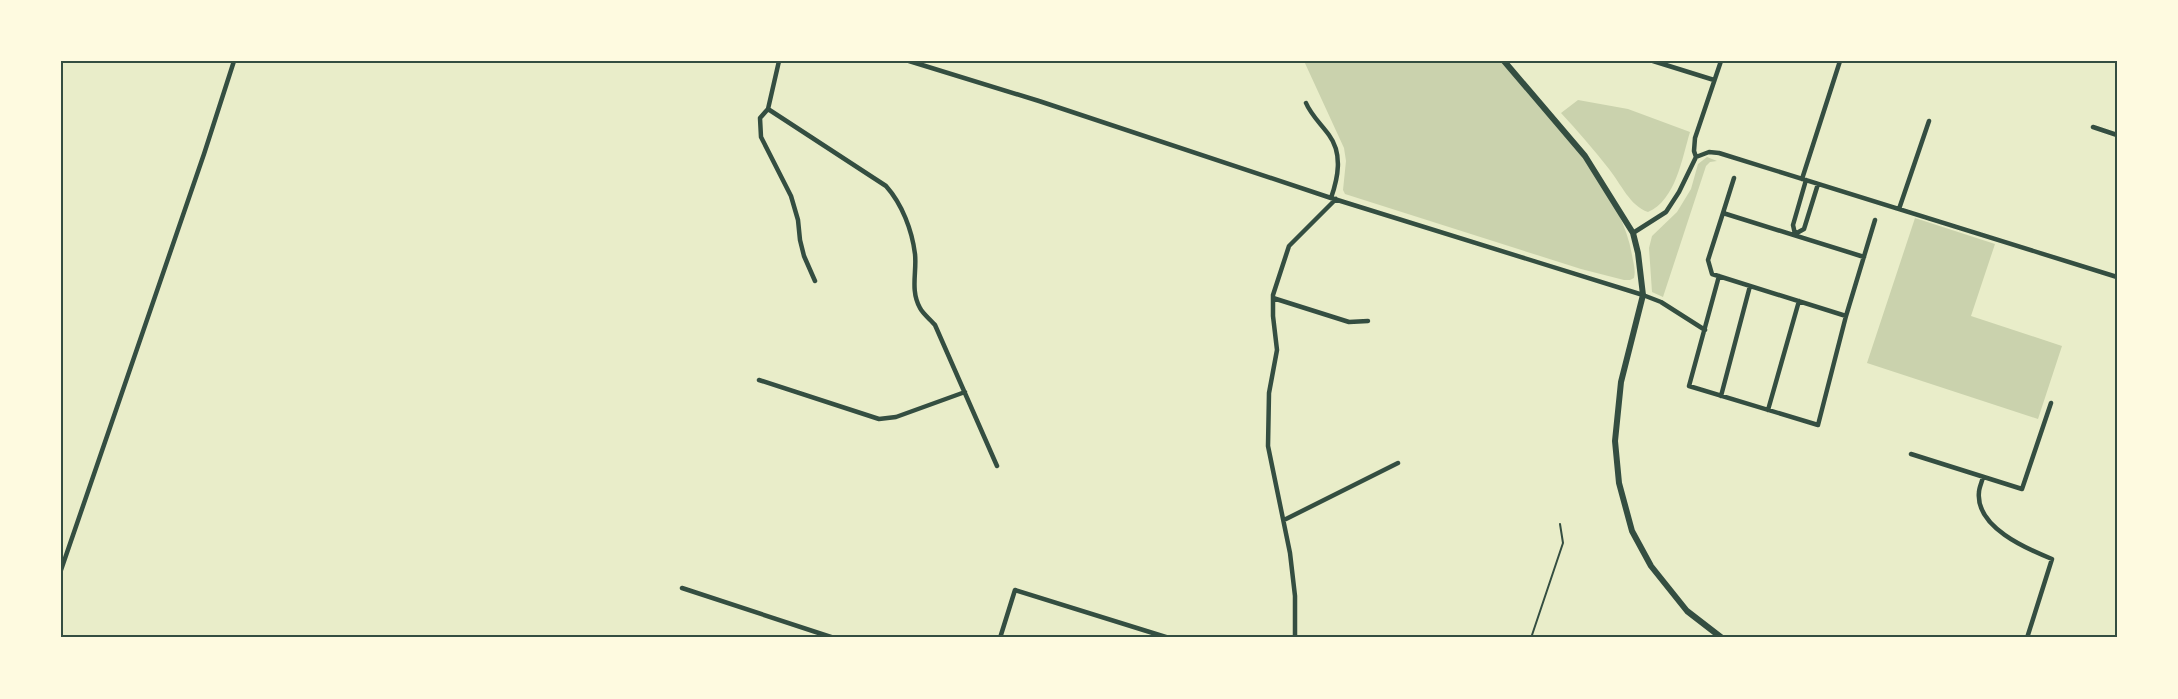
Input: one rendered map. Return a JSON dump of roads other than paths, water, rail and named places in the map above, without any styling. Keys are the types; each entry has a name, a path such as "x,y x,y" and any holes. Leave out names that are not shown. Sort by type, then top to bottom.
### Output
{"main road":[{"path":"1504,61 1585,156 1633,233 1638,253 1643,295 1621,382 1615,441 1619,483 1632,531 1651,566 1687,611 1722,638"}],"street":[{"path":"61,570 204,154 234,61"},
{"path":"779,61 768,109 760,118 761,136 791,196 798,220 804,256 815,281"},
{"path":"908,61 1039,101 1334,199 1643,295 1661,302 1705,330"},
{"path":"1653,61 1714,80"},
{"path":"1633,233 1666,212 1679,192 1696,156 1694,151 1695,138 1720,61"},
{"path":"1795,234 1793,225 1804,179 1840,61"},
{"path":"1295,638 1295,596 1284,520 1268,446 1269,393 1277,350 1273,298 1289,246 1334,199 1338,176 1336,153 1330,137 1306,103"},
{"path":"768,109 886,186 896,196 908,226 915,254 913,284 920,310 935,325 997,466"},
{"path":"1899,209 1929,121"},
{"path":"2093,127 2117,135"},
{"path":"1696,156 1709,152 1719,153 2117,277"},
{"path":"1734,178 1708,260 1712,274 1846,316"},
{"path":"1795,234 1804,229 1818,184"},
{"path":"1723,213 1864,257"},
{"path":"1719,276 1690,386 1818,425 1846,316 1875,220"},
{"path":"1721,396 1750,286"},
{"path":"1273,298 1349,322 1368,321"},
{"path":"1768,410 1800,301"},
{"path":"759,380 879,419 896,417 965,392"},
{"path":"1911,454 2022,489 2051,402"},
{"path":"1284,520 1398,463"},
{"path":"1983,477 1979,492 1982,512 2001,534 2036,553 2052,559 2027,638"},
{"path":"682,588 834,638"},
{"path":"1000,638 1015,590 1169,638"}],"lane":[{"path":"1531,638 1563,543 1560,524"}]}
